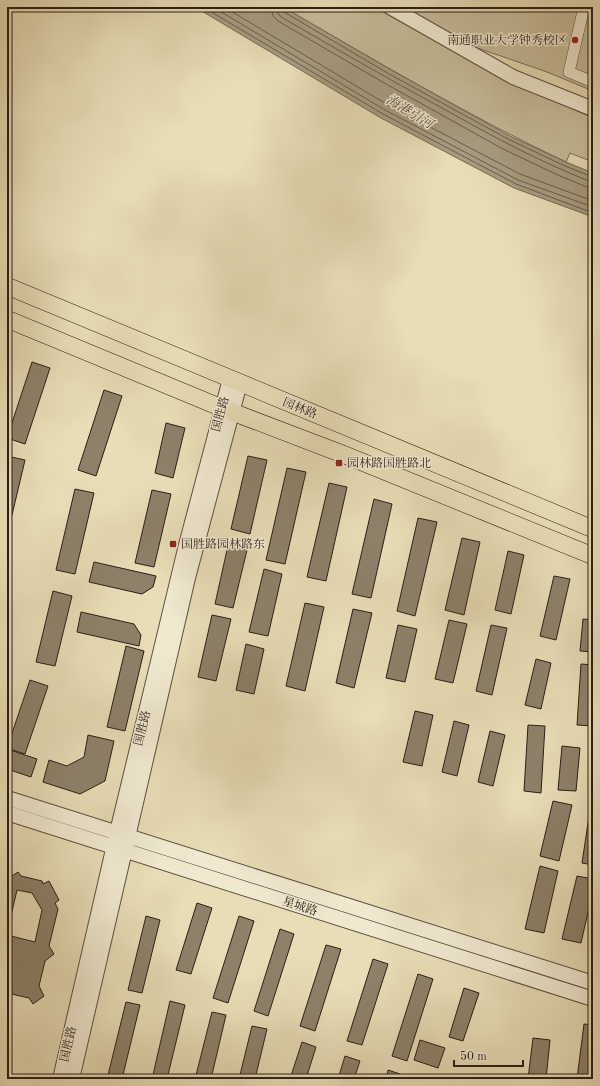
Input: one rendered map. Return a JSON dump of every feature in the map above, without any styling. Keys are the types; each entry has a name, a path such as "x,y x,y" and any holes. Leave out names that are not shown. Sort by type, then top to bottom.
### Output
{"main road":[{"name":"园林路","path":"7,286 593,529"},
{"path":"7,319 227,410 352,458 593,556"}],"street":[{"path":"390,7 513,76 593,109"},
{"path":"584,7 569,72 593,82"},
{"name":"国胜路","path":"72,1079 122,834 186,586 235,381"},
{"name":"星城路","path":"7,798 593,983"},
{"name":"星城路","path":"7,813 593,999"},
{"name":"国胜路","path":"60,1079 119,848"}],"shaded area":[{"path":"283,7 374,7 505,79 593,118 593,162 570,153 566,162 494,126 423,88"},
{"path":"401,7 593,7 593,91 547,72 466,44"}],"water":[{"name":"海港引河","path":"195,7 283,7 393,71 510,136 593,173 593,217 514,188 381,118"}],"building":[{"path":"32,362 50,368 25,444 7,438"},
{"path":"104,390 122,396 96,476 78,470"},
{"path":"166,423 185,428 173,478 155,473"},
{"path":"7,456 25,460 12,515 7,514"},
{"path":"248,456 267,460 250,534 231,529"},
{"path":"287,468 306,472 285,564 266,560"},
{"path":"329,483 347,487 326,581 307,577"},
{"path":"75,489 94,493 75,574 56,570"},
{"path":"152,490 171,494 154,567 135,563"},
{"path":"374,499 392,504 371,598 352,594"},
{"path":"418,518 437,522 415,616 397,611"},
{"path":"462,538 480,542 464,615 445,610"},
{"path":"229,541 248,546 233,608 215,604"},
{"path":"508,551 524,555 511,614 495,610"},
{"path":"94,562 156,576 153,587 142,594 89,582"},
{"path":"264,569 282,574 268,636 249,632"},
{"path":"554,576 570,579 556,640 540,636"},
{"path":"53,591 72,596 55,666 36,662"},
{"path":"305,603 324,607 305,691 286,686"},
{"path":"353,609 372,613 354,688 336,683"},
{"path":"81,612 134,624 141,635 139,646 77,632"},
{"path":"212,615 231,619 216,681 198,677"},
{"path":"583,619 593,620 593,652 580,651"},
{"path":"449,620 467,624 453,683 435,679"},
{"path":"398,625 417,629 405,682 386,678"},
{"path":"491,625 507,628 492,695 476,691"},
{"path":"246,644 264,649 254,694 236,690"},
{"path":"126,646 144,651 125,731 107,727"},
{"path":"536,659 551,663 541,709 525,705"},
{"path":"581,664 593,665 593,726 577,725"},
{"path":"30,680 48,686 25,754 7,748"},
{"path":"415,711 433,715 422,766 403,762"},
{"path":"454,721 469,725 457,776 442,772"},
{"path":"528,725 545,726 541,793 524,791"},
{"path":"490,731 505,735 493,786 478,782"},
{"path":"88,735 114,741 105,781 80,794 43,782 49,760 67,766 84,757"},
{"path":"562,746 580,748 576,791 558,790"},
{"path":"7,749 37,759 31,777 7,769"},
{"path":"553,801 572,805 559,861 540,856"},
{"path":"591,803 593,803 593,865 582,863"},
{"path":"540,866 558,871 544,933 525,929"},
{"path":"18,872 21,876 42,881 43,884 49,881 59,900 55,903 58,909 49,946 54,954 45,961 39,986 44,996 33,1004 29,998 7,993 7,935 35,942 42,910 32,893 17,890 7,933 7,879"},
{"path":"577,876 593,879 593,890 581,943 562,939"},
{"path":"197,903 212,908 191,974 176,970"},
{"path":"146,916 160,920 142,993 128,990"},
{"path":"239,916 254,921 228,1003 213,998"},
{"path":"280,929 294,934 268,1016 254,1011"},
{"path":"326,945 341,949 315,1031 300,1026"},
{"path":"373,959 388,964 362,1045 347,1041"},
{"path":"418,974 433,979 407,1061 392,1056"},
{"path":"464,988 479,993 463,1041 449,1037"},
{"path":"170,1001 185,1005 167,1079 152,1079"},
{"path":"126,1002 140,1005 122,1079 108,1075"},
{"path":"212,1012 226,1015 211,1079 195,1079"},
{"path":"584,1024 593,1025 593,1079 577,1079"},
{"path":"252,1026 267,1029 255,1079 239,1079"},
{"path":"533,1038 550,1040 546,1079 528,1079"},
{"path":"420,1040 445,1048 438,1068 414,1060"},
{"path":"302,1042 316,1047 306,1079 290,1079"},
{"path":"345,1056 360,1061 354,1079 338,1079"},
{"path":"388,1070 403,1075 402,1079 386,1079"}],"place":[{"name":"南通职业大学钟秀校区","path":"575,40"},
{"name":"园林路国胜路北","path":"339,463"},
{"name":"国胜路园林路东","path":"173,544"}]}
